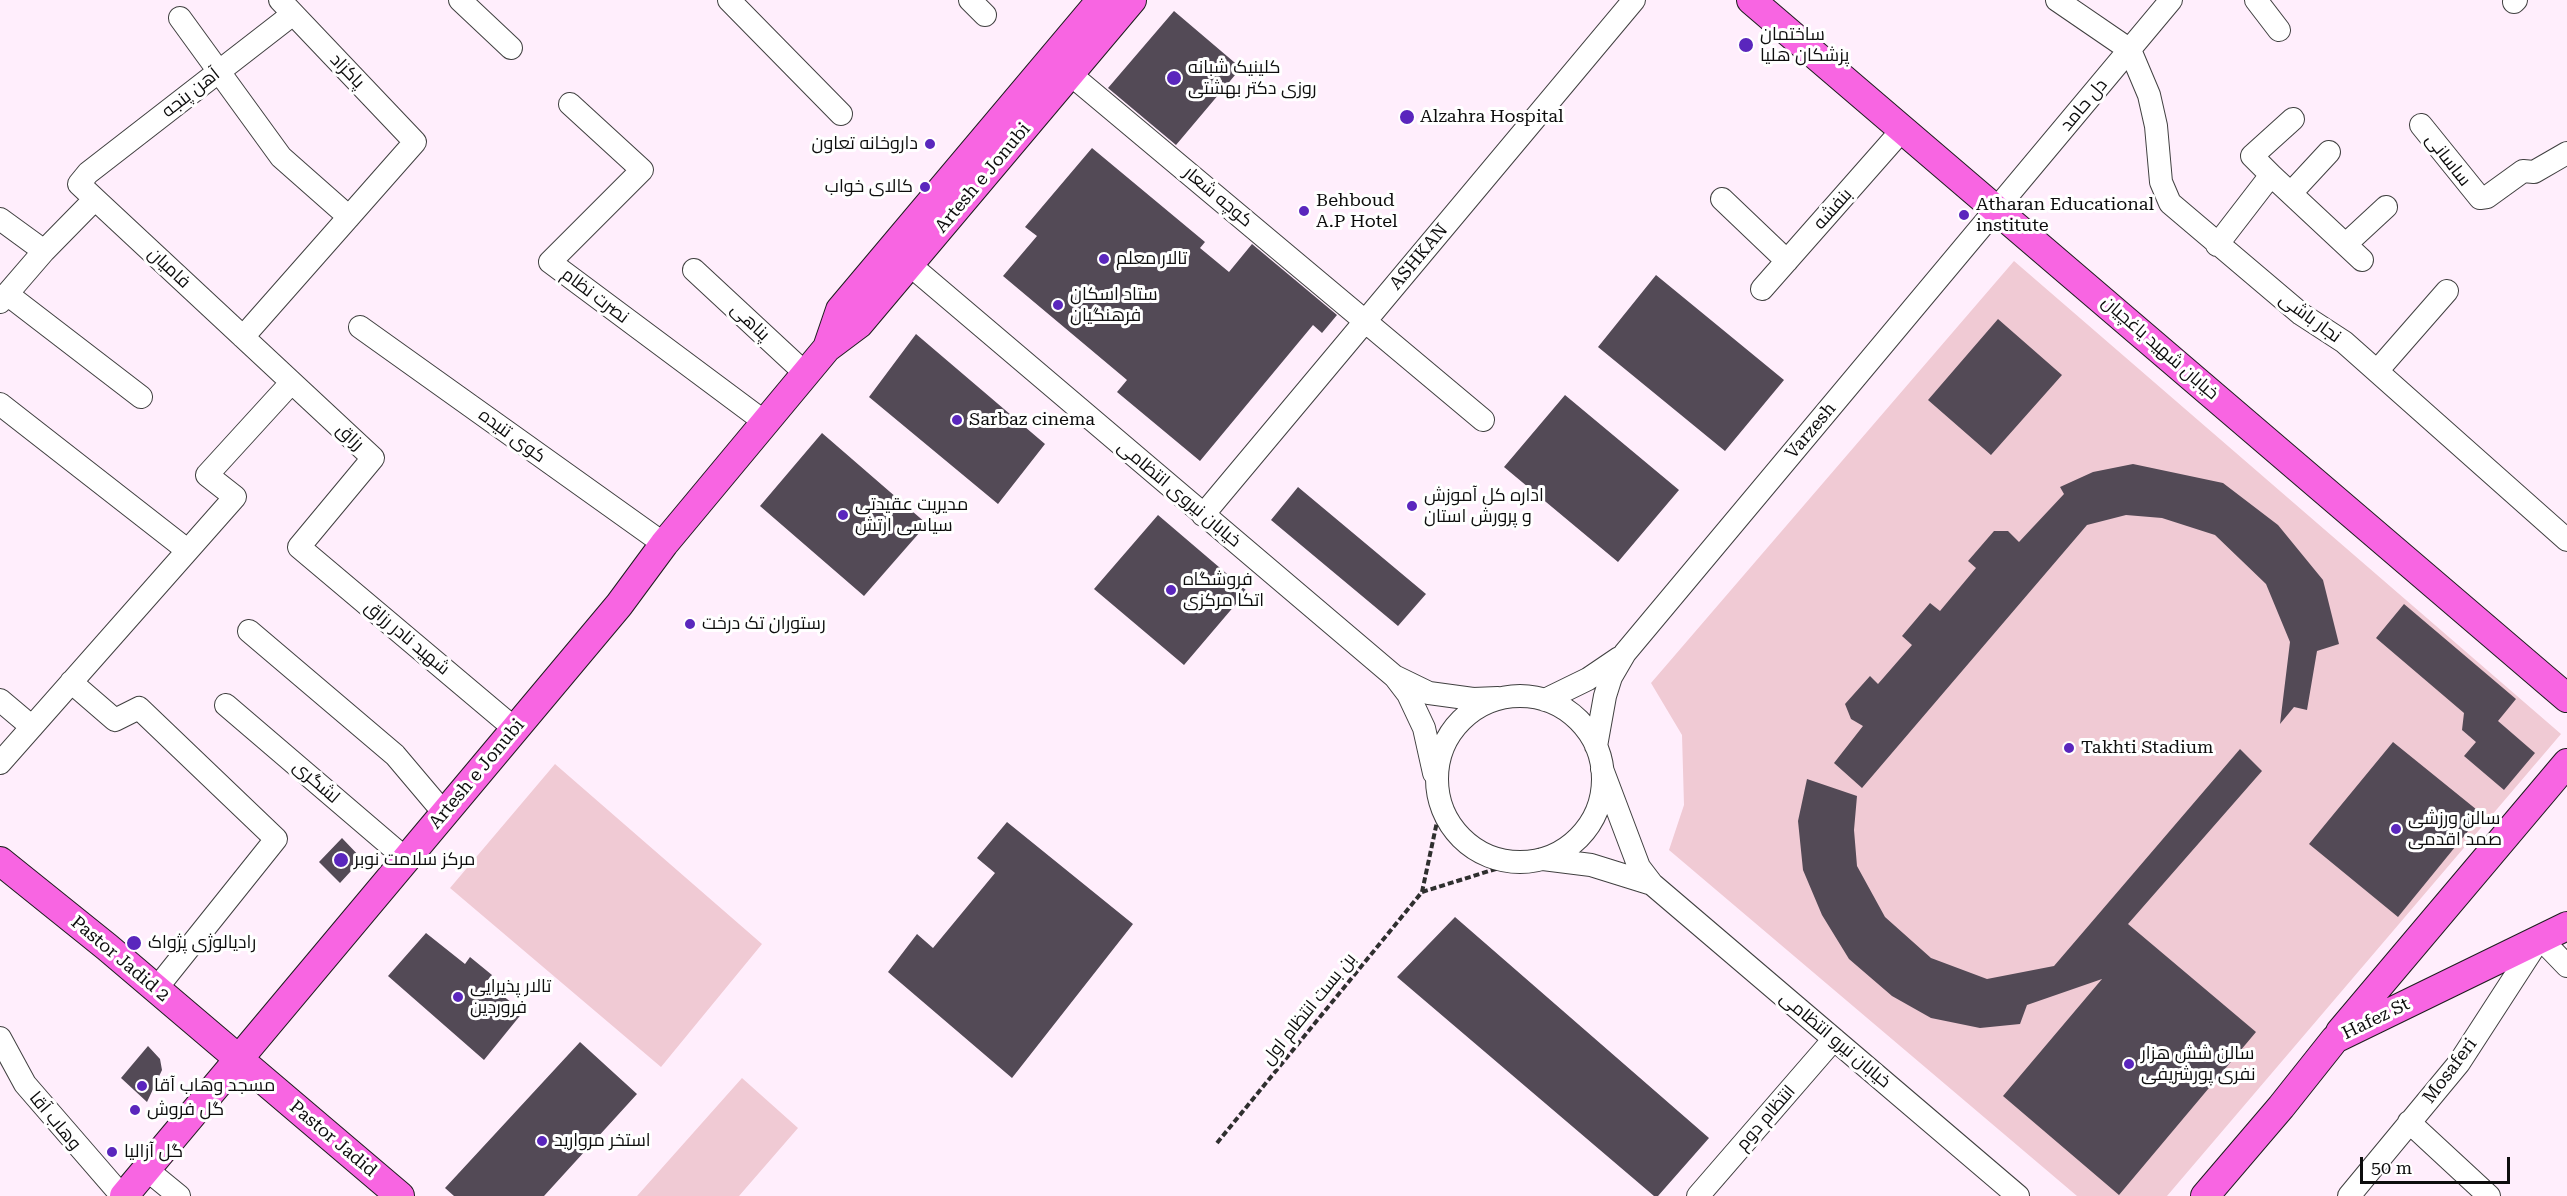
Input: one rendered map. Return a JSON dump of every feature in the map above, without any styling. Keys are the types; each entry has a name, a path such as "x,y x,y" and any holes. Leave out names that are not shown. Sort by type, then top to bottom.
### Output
{"main road":[{"name":"Artesh e Jonubi","path":"827,348 840,310 1101,0"},
{"name":"Artesh e Jonubi","path":"123,1196 619,605 664,544 827,348 859,324 1132,0"},
{"name":"خیابان شهید یاغچیان","path":"1751,0 2567,698"},
{"path":"2335,1038 2567,763"},
{"name":"Pastor Jadid 2","path":"0,861 238,1059"},
{"name":"Hafez St","path":"2205,1196 2281,1107 2335,1038 2567,926"},
{"name":"Pastor Jadid","path":"238,1059 400,1196"}],"street":[{"path":"460,0 511,48"},
{"path":"729,0 841,114"},
{"name":"ASHKAN","path":"1203,515 1634,0"},
{"path":"2057,0 2130,50"},
{"name":"دل حامد","path":"1997,209 2171,0"},
{"path":"2256,0 2280,30"},
{"name":"آهن پنجه","path":"88,172 219,71 286,7"},
{"name":"پاکزاد","path":"286,7 415,142 349,217"},
{"path":"180,18 281,157 349,217 243,337"},
{"name":"نجار باشی","path":"2130,50 2149,95 2156,126 2161,182 2170,203 2301,314 2344,342 2567,540"},
{"name":"کوچه شعار","path":"1070,74 1483,420"},
{"name":"نصرت نظام","path":"570,104 642,170 550,262 766,423"},
{"path":"2293,119 2252,156 2290,193 2354,252 2386,207"},
{"name":"ساسانی","path":"2421,125 2480,198 2487,197 2523,171 2534,172 2567,153"},
{"name":"بنفشه","path":"1762,289 1903,129"},
{"path":"2290,193 2329,152"},
{"name":"فامیان","path":"88,172 79,184 243,337"},
{"path":"2217,245 2271,175"},
{"path":"95,199 44,251 3,298 141,397"},
{"path":"1722,199 1787,261"},
{"name":"Varzesh","path":"1596,746 1605,696 1611,677 1625,653 1997,209"},
{"path":"0,219 44,251"},
{"name":"خیابان نیروی انتظامی","path":"910,265 1394,676 1408,694 1424,728 1439,796"},
{"name":"پناهی","path":"694,270 806,374"},
{"path":"2377,371 2447,291"},
{"name":"کوی تنیده","path":"360,327 664,544"},
{"name":"رزاق","path":"243,337 373,458 299,547"},
{"path":"0,763 235,497 207,475 291,382"},
{"path":"0,404 187,550"},
{"name":"شهید نادر رزاق","path":"299,547 515,729"},
{"path":"249,631 395,755 444,813"},
{"name":"Varzesh","path":"1545,700 1588,679 1625,653"},
{"name":"خیابان نیروی انتظامی","path":"1394,676 1429,693 1473,699 1498,698"},
{"path":"71,682 116,720 139,708 276,839 156,989"},
{"path":"1521,696 1545,700 1566,710 1584,726 1596,746 1602,769 1602,793 1594,815 1581,835 1563,850 1541,859 1518,862 1494,858 1473,848 1456,831 1439,796 1438,765 1445,742 1458,723 1476,708 1498,698 1521,696"},
{"path":"0,700 32,726"},
{"name":"لشگری","path":"226,705 406,859"},
{"name":"خیابان نیرو انتظامی","path":"1602,769 1639,867 1652,884 2018,1196"},
{"name":"خیابان نیرو انتظامی","path":"1541,859 1591,865 1652,884"},
{"path":"2540,938 2567,966"},
{"name":"Mosaferi","path":"2349,1196 2459,1063 2540,938"},
{"name":"وهاب آقا","path":"0,1038 25,1084 123,1196"},
{"name":"انتظام دوم","path":"1698,1196 1834,1040"},
{"path":"2409,1122 2489,1196"},
{"path":"146,1169 178,1196"}],"path":[{"path":"1439,796 1422,892 1518,862"},
{"name":"بن بست انتظام اول","path":"1217,1143 1422,892"}],"shaded area":[{"path":"2014,261 2561,734 2167,1196 2077,1196 1669,850 1684,805 1682,735 1651,683"},
{"path":"555,764 762,944 661,1067 450,888"},
{"path":"742,1078 798,1128 739,1196 637,1196"}],"building":[{"name":"کلینیک شبانه روزی دکتر بهشتی","path":"1174,11 1241,68 1176,145 1108,88"},
{"path":"1092,148 1205,242 1200,248 1229,272 1252,244 1337,315 1322,333 1313,325 1200,461 1117,392 1127,380 1003,276 1037,236 1025,227"},
{"path":"1656,275 1784,380 1725,451 1598,347"},
{"path":"1998,319 2062,375 1991,455 1928,400"},
{"name":"Sarbaz cinema","path":"916,334 1045,444 998,504 869,397"},
{"path":"1565,395 1679,490 1618,562 1504,467"},
{"name":"مدیریت عقیدتی سیاسی ارتش","path":"822,433 927,524 864,596 760,506"},
{"path":"2133,464 2223,483 2278,525 2323,580 2339,644 2317,651 2307,710 2294,707 2280,724 2290,642 2266,584 2215,535 2162,518 2126,515 2087,525 1862,788 1834,763 1863,726 1851,719 1845,704 1870,676 1878,684 1912,645 1902,636 1930,603 1940,611 1976,568 1968,561 1994,531 2008,531 2019,542 2064,494 2060,487 2093,472"},
{"path":"1298,487 1426,594 1398,626 1271,520"},
{"name":"فروشگاه اتکا مرکزی","path":"1158,515 1247,591 1184,665 1094,589"},
{"path":"2404,604 2516,699 2498,721 2535,753 2504,790 2464,756 2476,742 2462,730 2464,713 2376,638"},
{"name":"سالن ورزشی صمد اقدمی","path":"2393,742 2482,814 2398,917 2309,844"},
{"path":"2240,749 2262,771 2128,924 2256,1032 2119,1195 2003,1096 2102,979 2027,1005 2020,1024 1980,1028 1931,1018 1892,996 1849,959 1822,915 1803,870 1798,821 1807,779 1857,796 1854,830 1857,866 1885,917 1931,958 1987,979 2054,966"},
{"path":"1007,822 1133,924 1012,1078 888,972 917,934 933,948 995,873 977,858"},
{"name":"مرکز سلامت نوبر","path":"342,838 362,859 340,883 319,862"},
{"path":"1455,917 1709,1138 1658,1196 1654,1196 1397,977"},
{"name":"تالار پذیرایی فروردین","path":"426,933 465,964 470,957 492,975 486,982 523,1012 484,1060 388,976"},
{"name":"استخر مروارید","path":"580,1042 637,1094 544,1196 454,1196 445,1188"},
{"name":"مسجد وهاب آقا","path":"148,1046 160,1059 162,1070 147,1102 121,1078"}],"place":[{"name":"ساختمان پزشکان هلیا","path":"1746,45"},
{"name":"کلینیک شبانه روزی دکتر بهشتی","path":"1174,78"},
{"name":"Alzahra Hospital","path":"1407,117"},
{"name":"داروخانه تعاون","path":"930,144"},
{"name":"کالای خواب","path":"925,187"},
{"name":"Behboud A.P Hotel","path":"1304,211"},
{"name":"Atharan Educational institute","path":"1964,215"},
{"name":"تالار معلم","path":"1104,259"},
{"name":"ستاد اسکان فرهنگیان","path":"1058,305"},
{"name":"Sarbaz cinema","path":"957,420"},
{"name":"اداره کل آموزش و پرورش استان","path":"1412,506"},
{"name":"مدیریت عقیدتی سیاسی ارتش","path":"843,515"},
{"name":"فروشگاه اتکا مرکزی","path":"1171,590"},
{"name":"رستوران تک درخت","path":"690,624"},
{"name":"Takhti Stadium","path":"2069,748"},
{"name":"سالن ورزشی صمد اقدمی","path":"2396,829"},
{"name":"مرکز سلامت نوبر","path":"341,860"},
{"name":"رادیالوژی پژواک","path":"134,943"},
{"name":"تالار پذیرایی فروردین","path":"458,997"},
{"name":"سالن شش هزار نفری پورشریفی","path":"2129,1064"},
{"name":"مسجد وهاب آقا","path":"142,1086"},
{"name":"گل فروش","path":"135,1110"},
{"name":"استخر مروارید","path":"542,1141"},
{"name":"گل آزالیا","path":"112,1152"}]}
